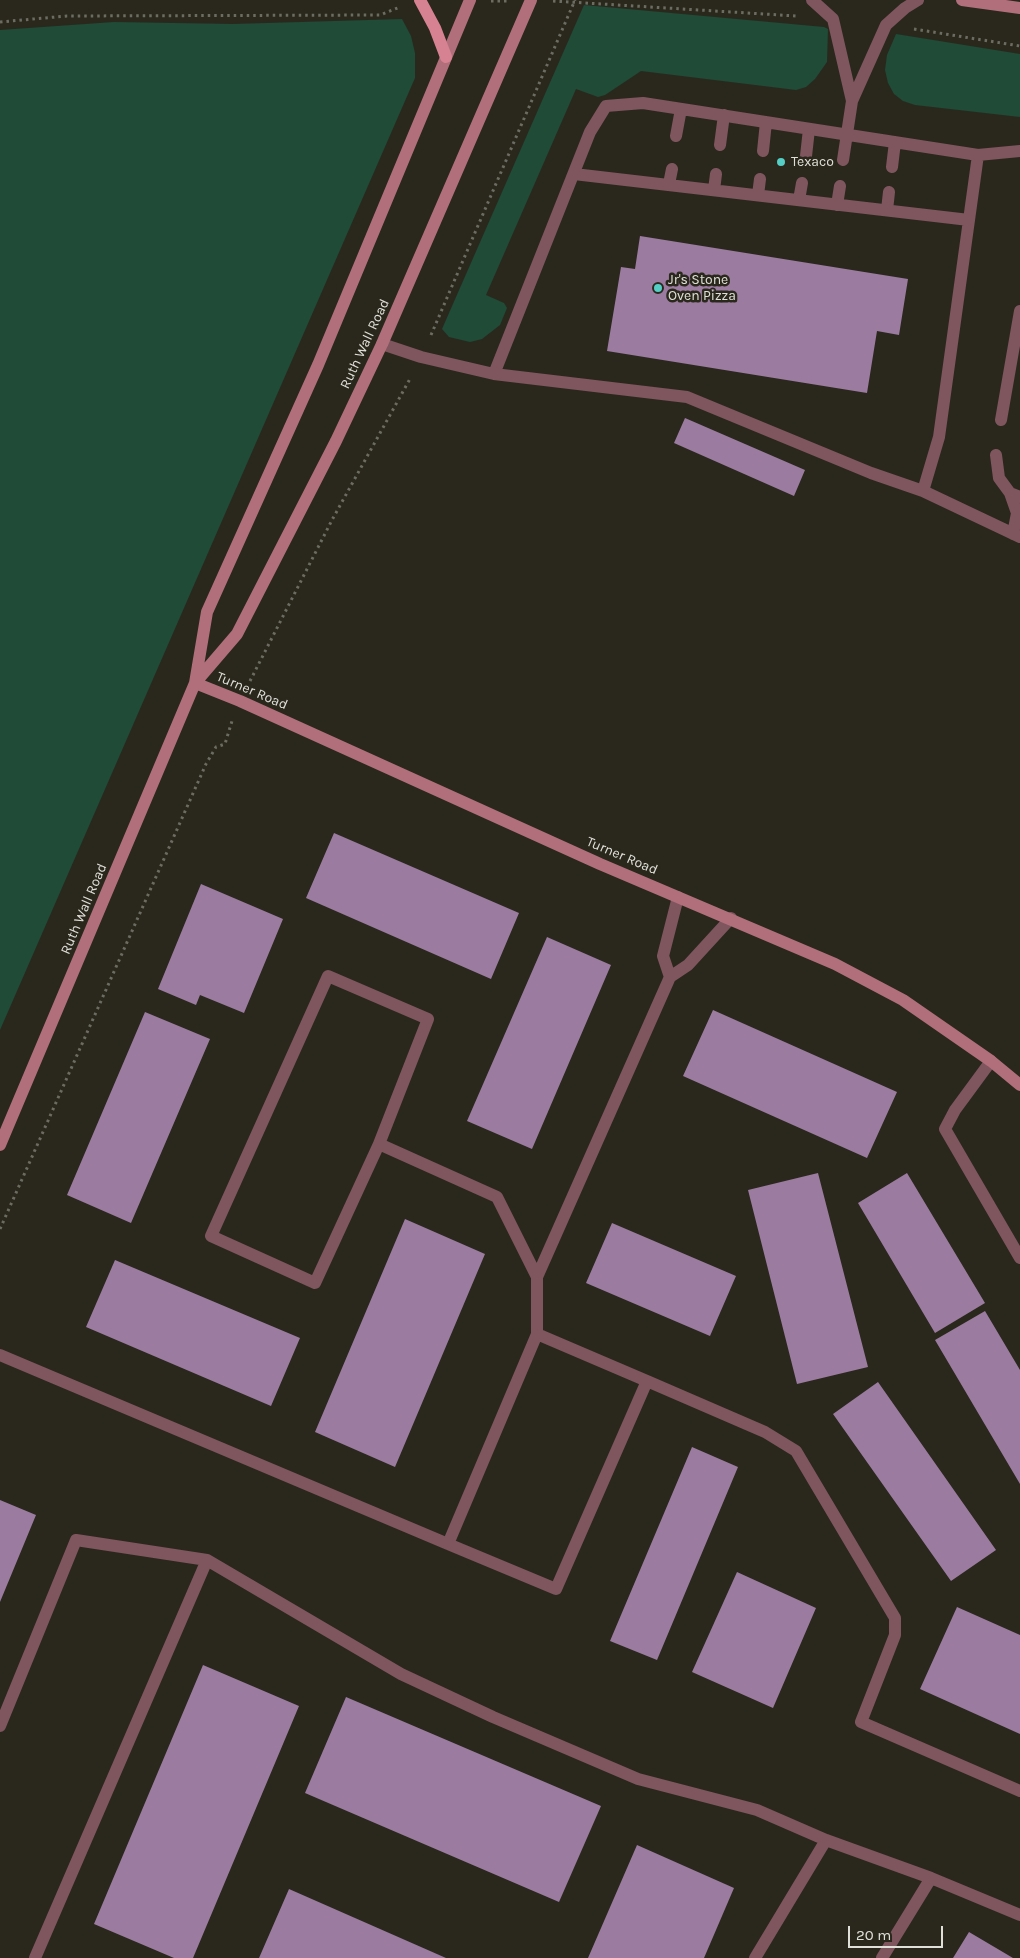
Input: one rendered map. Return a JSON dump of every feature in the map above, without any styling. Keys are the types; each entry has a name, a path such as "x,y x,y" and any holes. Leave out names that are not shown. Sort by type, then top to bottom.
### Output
{"main road":[{"path":"420,0 446,57"},
{"name":"Ruth Wall Road","path":"0,1145 195,683 207,612 318,365 469,0"},
{"name":"Ruth Wall Road","path":"195,683 237,634 336,441 382,344 531,0"},
{"path":"962,0 1020,8"},
{"name":"Turner Road","path":"195,683 240,701 678,897 835,964 903,1000 991,1061 1020,1085"}],"lane":[{"path":"812,0 833,18 852,100"},
{"path":"843,160 852,100 886,25 905,8 918,0"},
{"path":"494,374 590,132 606,106 643,103 978,154 1020,151"},
{"path":"676,136 681,109"},
{"path":"720,145 724,115"},
{"path":"763,151 766,122"},
{"path":"806,156 809,129"},
{"path":"892,167 895,142"},
{"path":"923,491 939,437 978,154"},
{"path":"669,184 672,169"},
{"path":"574,174 969,220"},
{"path":"714,190 716,174"},
{"path":"758,195 760,179"},
{"path":"799,200 802,183"},
{"path":"837,205 840,186"},
{"path":"887,210 889,192"},
{"path":"1001,420 1020,312"},
{"path":"382,344 421,357 494,374 687,397 871,473 923,491 1016,536 1017,513 1015,495 999,478 996,455"},
{"path":"670,977 663,956 678,897"},
{"path":"536,1277 670,977 688,965 731,918"},
{"path":"328,976 428,1019 378,1144 315,1283 211,1236 328,976"},
{"path":"991,1061 955,1110 945,1129 1020,1258"},
{"path":"378,1144 497,1197 536,1277 537,1334 448,1544"},
{"path":"537,1334 766,1432 796,1452 895,1618 895,1634 861,1722 1020,1791"},
{"path":"0,1355 556,1590 647,1381"},
{"path":"0,1726 76,1540 207,1560 401,1674 484,1713 638,1778 757,1810 826,1840 932,1878 1020,1915"},
{"path":"36,1958 207,1560"},
{"path":"754,1958 826,1840"},
{"path":"882,1958 932,1878"}],"path":[{"path":"0,22 67,16 380,14 420,0"},
{"path":"469,0 574,1 833,18"},
{"path":"0,1228 206,764 216,747 225,744 240,701 328,528 421,357 574,1"},
{"path":"886,25 1020,46"}],"green space":[{"path":"584,5 824,27 828,29 827,62 815,79 806,87 796,90 641,71 605,95 598,97 576,89 486,295 504,303 507,308 500,325 482,339 470,342 449,337 442,329"},
{"path":"402,19 411,36 415,53 415,78 0,1030 0,30 114,22 233,24"},
{"path":"896,34 1020,54 1020,117 915,105 903,101 894,94 888,83 885,70 887,55"}],"building":[{"path":"640,236 908,279 899,335 877,331 867,393 607,351 621,267 635,269"},
{"path":"685,418 805,470 794,496 674,443"},
{"path":"334,833 519,913 491,979 306,898"},
{"path":"201,884 283,919 244,1013 200,995 196,1005 158,989"},
{"path":"547,937 611,965 532,1149 467,1121"},
{"path":"713,1010 897,1092 867,1158 683,1076"},
{"path":"145,1012 210,1039 131,1223 67,1195"},
{"path":"818,1173 868,1367 797,1384 748,1190"},
{"path":"907,1173 985,1303 935,1333 858,1203"},
{"path":"405,1219 485,1254 395,1467 315,1432"},
{"path":"612,1223 736,1276 710,1336 586,1283"},
{"path":"115,1260 300,1338 271,1406 86,1327"},
{"path":"985,1311 1020,1370 1020,1484 935,1340"},
{"path":"878,1382 996,1550 951,1581 833,1414"},
{"path":"692,1447 738,1467 657,1660 610,1641"},
{"path":"0,1500 36,1515 0,1602"},
{"path":"737,1572 816,1608 773,1708 692,1672"},
{"path":"957,1607 1020,1635 1020,1734 920,1689"},
{"path":"203,1665 299,1706 193,1958 174,1958 94,1924"},
{"path":"346,1697 601,1806 559,1902 305,1793"},
{"path":"637,1845 734,1888 704,1958 588,1958"},
{"path":"289,1889 446,1958 259,1958"},
{"path":"969,1932 1013,1958 953,1958"}],"place":[{"name":"Texaco","path":"781,162"},
{"name":"Jr's Stone Oven Pizza","path":"658,288"}]}
